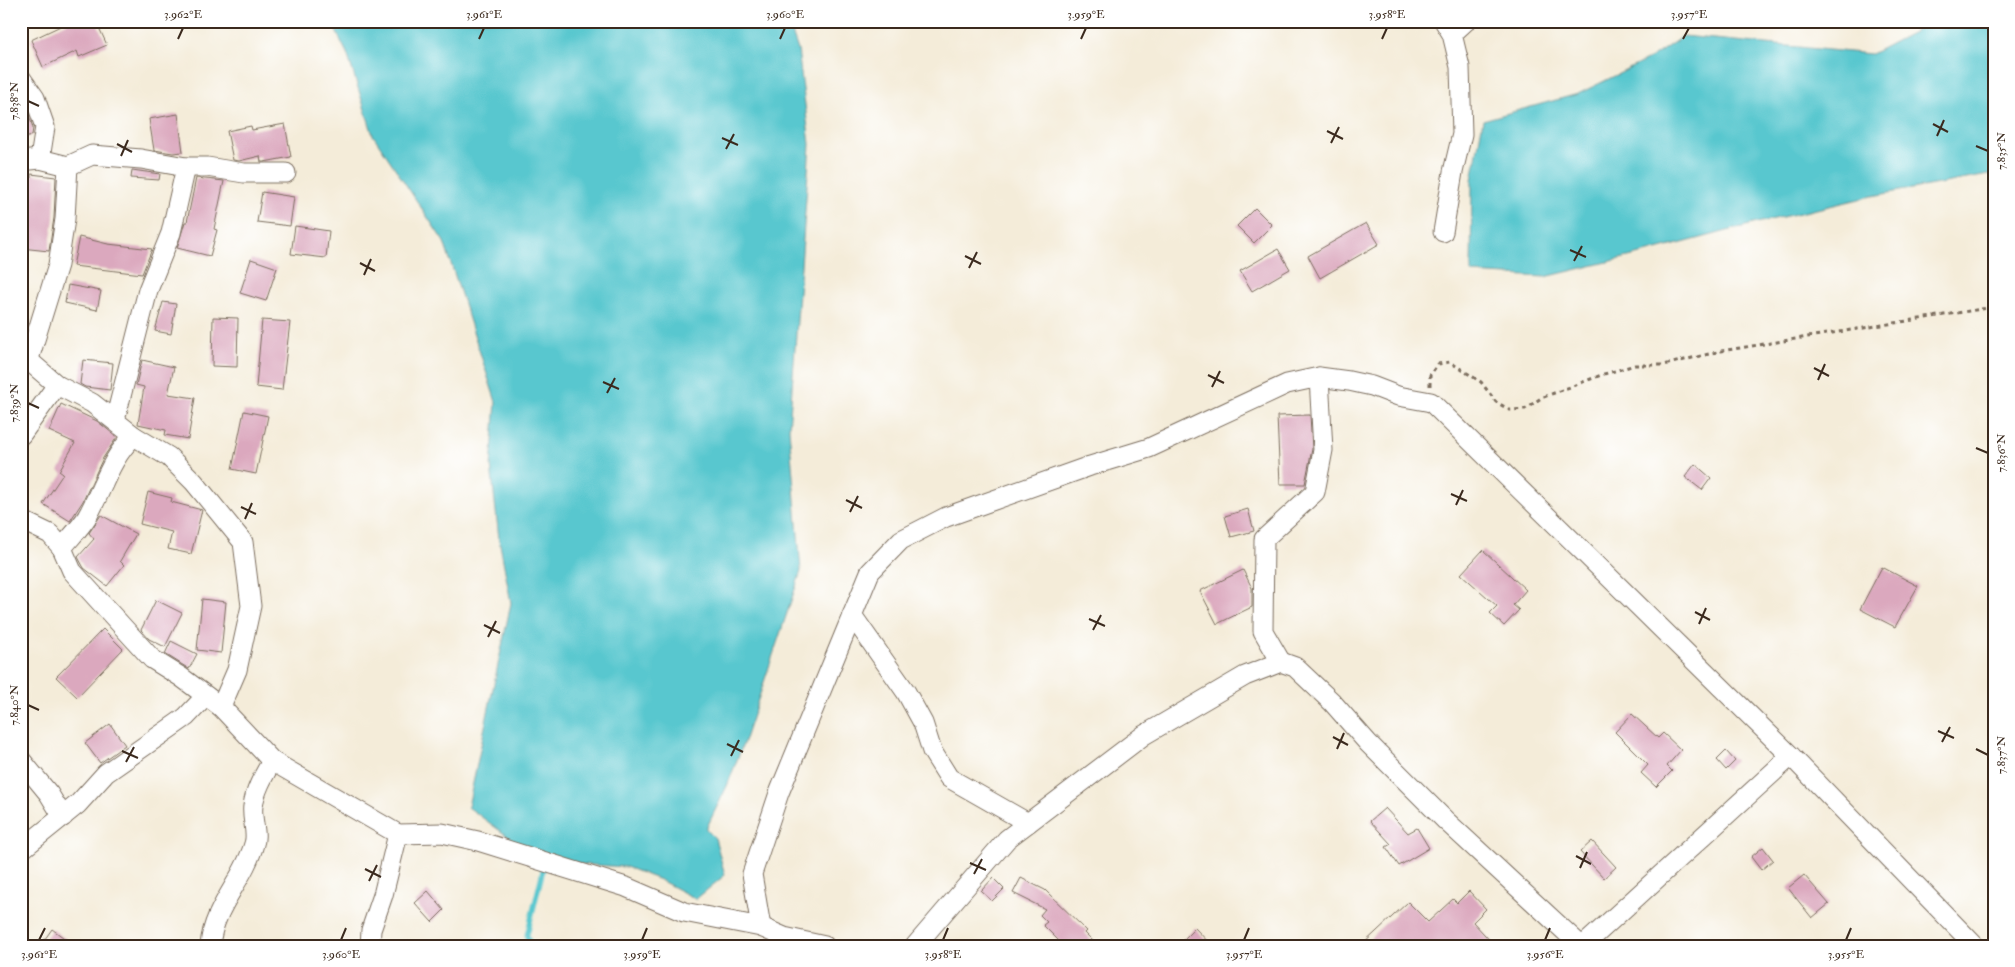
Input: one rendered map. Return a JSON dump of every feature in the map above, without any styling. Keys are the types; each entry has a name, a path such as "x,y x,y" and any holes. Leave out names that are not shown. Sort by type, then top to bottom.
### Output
{"street":[{"path":"1443,232 1453,172 1462,134 1460,67 1448,28 1466,21"},
{"path":"21,78 35,98 45,128 40,159"},
{"path":"21,161 40,159 68,166 92,155 141,158 186,167 207,166 244,173 286,173"},
{"path":"21,850 78,804 106,773 186,717 214,702 237,670 250,606 243,542 194,482 169,458 134,436 92,402 57,385 25,356 58,265 65,219 68,166"},
{"path":"114,420 148,290 171,233 186,167"},
{"path":"1281,662 1263,631 1264,539 1315,492 1323,450 1319,377"},
{"path":"761,927 752,874 779,793 870,572 901,540 946,517 1090,466 1149,448 1287,384 1319,377 1372,386 1398,396 1431,402 1791,756 1974,946"},
{"path":"21,435 57,385"},
{"path":"62,548 86,518 106,475 123,446 134,436"},
{"path":"21,520 50,534 62,548 72,571 110,610 152,659 181,677 214,702 272,760 398,834 442,833 478,841 626,887 684,912 761,927 784,937 825,946"},
{"path":"852,615 906,692 923,723 932,751 949,778 1028,823"},
{"path":"915,946 1007,838 1144,735 1245,676 1281,662 1295,666 1445,820 1582,946 1791,756"},
{"path":"21,760 49,794 63,817"},
{"path":"210,946 222,906 247,863 255,842 253,806 260,783 272,760"},
{"path":"370,946 371,930 383,895 398,834"}],"path":[{"path":"1431,402 1430,375 1438,364 1450,362 1458,367 1481,382 1496,402 1510,410 1525,409 1541,398 1604,374 1635,365 1664,365 1721,351 1994,307"}],"water":[{"path":"331,21 788,21 798,50 810,144 789,429 801,571 745,739 727,786 706,829 715,838 725,875 696,899 660,880 626,867 578,864 518,844 468,807 511,603 499,539 491,466 496,402 444,242 373,135 347,53"},
{"path":"1935,21 1994,21 1994,174 1872,196 1545,277 1471,273 1472,180 1483,120 1578,94 1651,58 1683,36 1871,54"}],"building":[{"path":"71,21 96,21 107,45 79,57 77,51 43,67 31,40"},
{"path":"27,109 33,128 32,135 21,141 21,111"},
{"path":"178,114 183,152 173,153 154,150 149,119"},
{"path":"285,124 291,157 264,162 261,162 260,156 239,161 233,160 227,131 251,126 252,130"},
{"path":"132,170 160,174 159,180 131,178"},
{"path":"31,174 56,177 54,218 49,251 21,248 21,177 31,178"},
{"path":"196,178 224,181 214,229 217,230 210,256 177,248 185,222 187,222"},
{"path":"262,192 294,197 290,226 257,222"},
{"path":"1255,208 1272,225 1254,243 1237,226"},
{"path":"1366,223 1379,244 1320,278 1308,256"},
{"path":"295,226 329,231 326,258 291,254"},
{"path":"79,237 108,244 152,249 142,274 73,266"},
{"path":"1278,249 1290,269 1252,291 1240,271"},
{"path":"251,259 277,268 266,301 240,293"},
{"path":"68,285 101,291 97,310 65,303"},
{"path":"163,302 176,304 171,334 155,331"},
{"path":"213,317 238,318 237,367 212,366"},
{"path":"262,320 290,322 282,390 256,387"},
{"path":"83,360 113,363 110,390 85,387 80,384"},
{"path":"142,360 174,367 168,394 195,398 188,439 165,435 166,430 138,424 144,387 136,385"},
{"path":"61,404 97,421 117,437 103,458 83,501 70,521 43,504 63,474 59,471 75,443 49,431"},
{"path":"244,411 268,416 256,474 232,469"},
{"path":"1310,415 1312,449 1305,484 1280,484 1277,416"},
{"path":"1695,464 1711,478 1702,490 1685,477"},
{"path":"148,492 172,498 171,502 202,510 191,554 168,549 172,532 140,524"},
{"path":"1248,509 1254,531 1231,537 1225,516"},
{"path":"101,515 136,534 120,561 124,565 107,586 84,568 78,557 94,539 89,533"},
{"path":"1483,550 1526,590 1513,605 1519,610 1504,626 1490,613 1497,606 1461,574"},
{"path":"1882,567 1918,586 1895,627 1860,609"},
{"path":"1243,570 1252,588 1252,607 1217,624 1200,591"},
{"path":"202,599 226,602 221,653 197,650"},
{"path":"156,600 182,613 165,647 149,639 141,630"},
{"path":"103,629 123,649 77,697 56,677"},
{"path":"171,641 197,654 189,669 165,654"},
{"path":"1632,714 1658,738 1663,733 1681,750 1667,766 1672,771 1656,787 1641,773 1648,765 1615,732"},
{"path":"110,724 125,745 100,763 85,743"},
{"path":"1726,751 1735,761 1726,770 1717,760"},
{"path":"1385,808 1408,833 1417,828 1429,848 1399,866 1386,847 1391,844 1370,821"},
{"path":"1592,841 1616,867 1604,878 1580,852"},
{"path":"1763,847 1773,860 1761,870 1751,857"},
{"path":"1804,875 1829,904 1812,918 1788,888"},
{"path":"993,878 1004,889 992,901 981,891"},
{"path":"1021,878 1045,890 1087,931 1085,933 1098,946 1064,946 1043,925 1047,922 1040,915 1045,909 1013,893"},
{"path":"428,891 444,910 432,922 415,903"},
{"path":"1469,891 1486,909 1473,922 1495,946 1361,946 1408,902 1428,922 1453,899 1457,903"},
{"path":"1195,928 1212,946 1177,946"},
{"path":"52,929 75,946 40,946"}],"waterway":[{"path":"530,946 527,935 544,866"}]}
